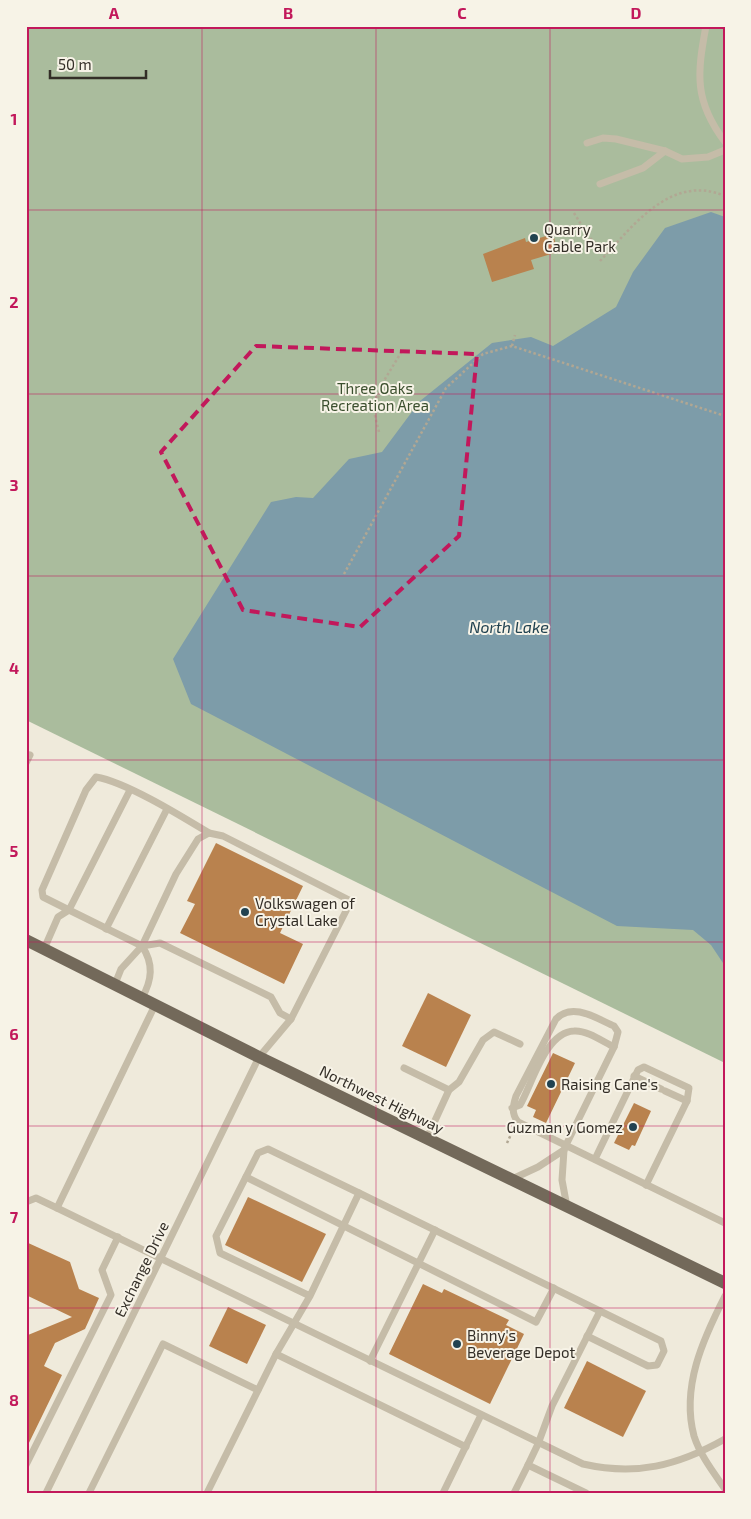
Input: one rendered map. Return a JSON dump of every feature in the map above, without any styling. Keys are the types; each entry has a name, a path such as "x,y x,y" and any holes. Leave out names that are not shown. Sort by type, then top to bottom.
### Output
{"main road":[{"name":"Northwest Highway","path":"26,940 510,1180 724,1281"}],"lane":[{"path":"706,26 699,62 699,86 714,128 725,142"},
{"path":"587,143 603,138 616,138 665,152 682,160 708,157 725,150"},
{"path":"600,184 643,168 665,152"},
{"path":"142,998 150,984 150,969 149,956 142,946 43,896 42,890 86,790 96,777 107,779 130,790 209,833"},
{"path":"44,949 58,917 69,910 130,790"},
{"path":"106,929 166,809"},
{"path":"115,984 122,969 142,946 176,874 198,839 209,833"},
{"name":"Exchange Drive","path":"46,1493 259,1057 291,1019 351,901 223,836 209,833"},
{"path":"142,946 160,943 263,993 271,997 280,1013 291,1019"},
{"path":"57,1208 155,1005"},
{"path":"567,1207 562,1180 565,1148 614,1047 618,1032 614,1026 585,1013 573,1011 562,1012 545,1038 516,1096 512,1108 513,1116 518,1122 565,1148 595,1159 725,1223"},
{"path":"512,1108 520,1105 548,1048 558,1037 574,1031 584,1032 614,1047"},
{"path":"427,1138 449,1090 459,1082 483,1040 494,1032 520,1044"},
{"path":"595,1159 638,1070 644,1067 689,1088 687,1102 646,1185"},
{"path":"404,1068 449,1090"},
{"path":"634,1076 687,1102"},
{"path":"510,1180 538,1167 565,1148"},
{"path":"310,1296 220,1253 216,1236 258,1154 268,1149 661,1341 664,1352 657,1365 648,1366 587,1336"},
{"path":"246,1177 536,1322 554,1288"},
{"path":"206,1493 292,1323 310,1296 359,1193"},
{"path":"26,1202 36,1198 582,1464 624,1470 666,1465 702,1452 725,1439"},
{"path":"370,1361 435,1230"},
{"path":"26,1465 111,1295 102,1270 118,1237"},
{"path":"725,1296 697,1359 690,1403 694,1436 725,1489"},
{"path":"514,1493 538,1444 552,1406 600,1311"},
{"path":"89,1493 164,1344 258,1390"},
{"path":"276,1354 466,1447"},
{"path":"443,1493 481,1415"},
{"path":"528,1465 586,1493"}],"path":[{"path":"418,26 450,26"},
{"path":"600,261 635,224 667,197 688,189 711,190 725,196"},
{"path":"574,213 589,237 606,254"},
{"path":"512,346 515,335"},
{"path":"344,574 446,388 484,354 512,346 725,416"},
{"path":"379,432 374,412 382,384 402,351"},
{"path":"507,1143 518,1122"}],"highlighted area":[{"path":"256,346 477,354 459,536 360,627 243,610 161,452"}],"green space":[{"name":"Three Oaks Recreation Area","path":"26,26 725,26 725,1063 26,720"}],"water":[{"name":"North Lake","path":"711,212 725,217 725,966 711,945 693,930 617,926 191,704 173,659 271,502 296,497 313,498 349,459 382,452 420,401 492,343 531,337 553,346 616,307 633,272 665,228"}],"building":[{"path":"553,234 558,252 531,260 534,269 492,282 483,254 525,238 526,242"},
{"path":"216,843 303,886 280,933 303,944 284,984 180,933 195,904 187,901"},
{"path":"428,993 471,1015 446,1067 402,1046"},
{"name":"Raising Cane's","path":"553,1053 575,1063 546,1123 533,1117 536,1110 527,1106"},
{"name":"Guzman y Gomez","path":"634,1103 651,1111 635,1146 632,1145 629,1150 614,1143"},
{"path":"248,1197 326,1234 302,1282 225,1245"},
{"path":"26,1242 70,1262 79,1289 99,1298 85,1329 55,1343 44,1366 62,1375 26,1449 26,1339 28,1335 72,1317 26,1295"},
{"name":"Binny's Beverage Depot","path":"423,1284 442,1293 444,1289 509,1320 506,1325 524,1334 490,1404 389,1354"},
{"path":"228,1307 266,1325 247,1364 209,1346"},
{"path":"587,1361 646,1391 623,1437 564,1408"}],"place":[{"name":"Quarry Cable Park","path":"534,238"},
{"name":"Volkswagen of Crystal Lake","path":"245,912"},
{"name":"Raising Cane's","path":"551,1084"},
{"name":"Guzman y Gomez","path":"633,1127"},
{"name":"Binny's Beverage Depot","path":"457,1344"}]}
